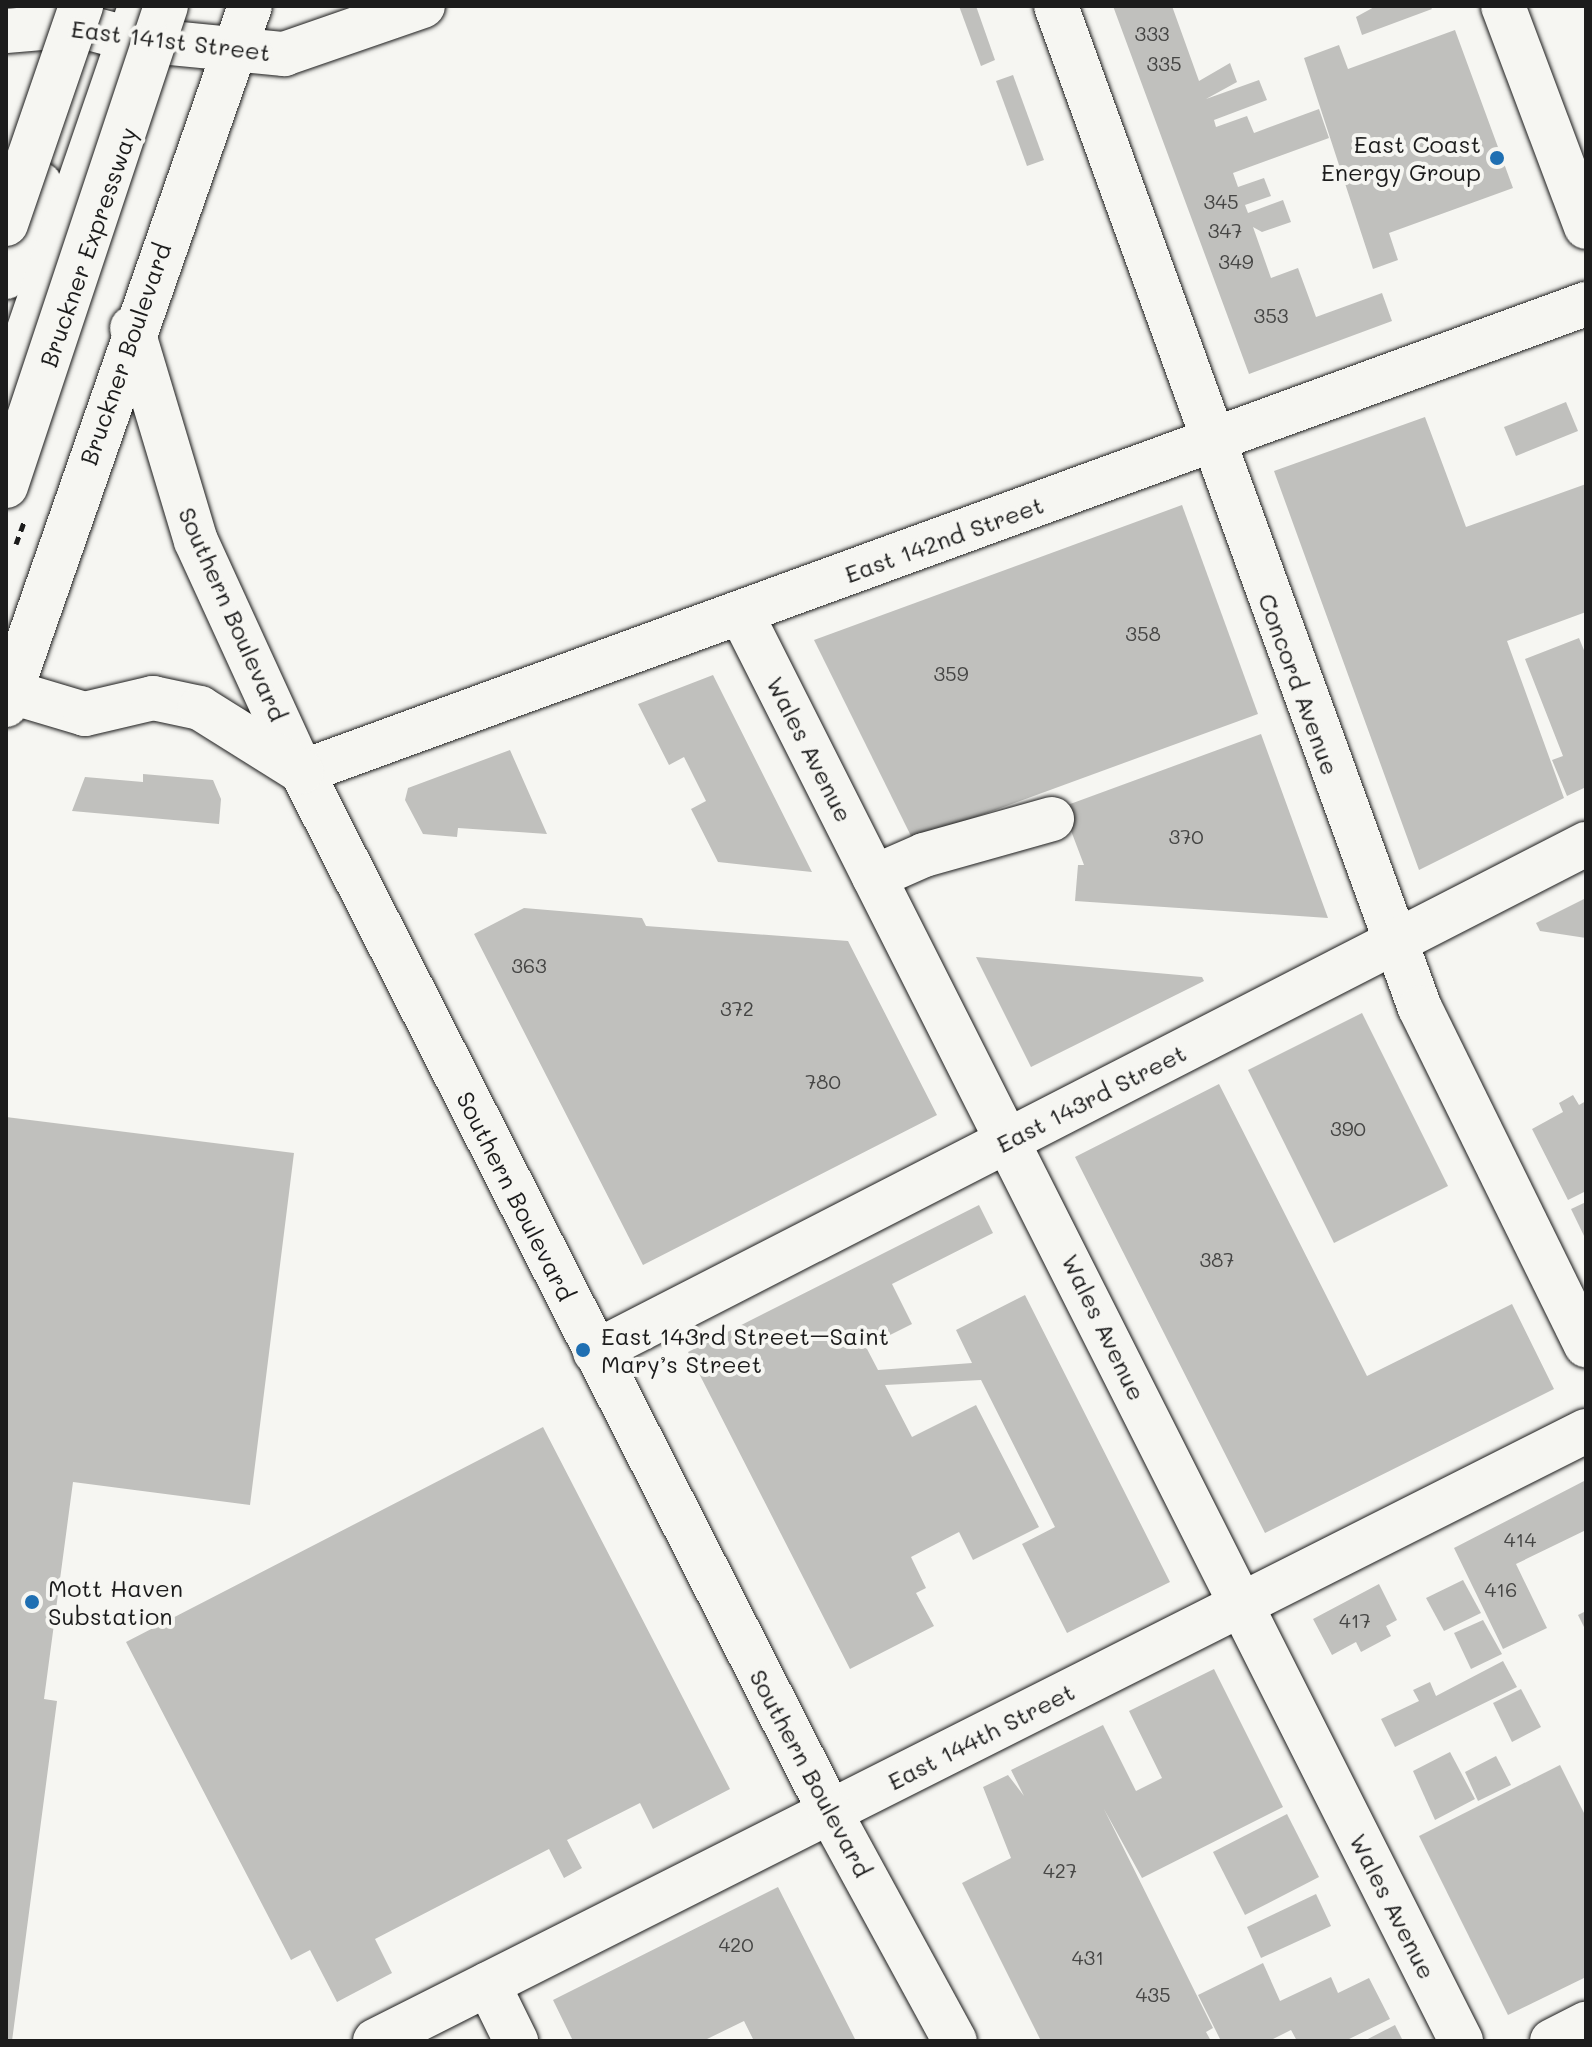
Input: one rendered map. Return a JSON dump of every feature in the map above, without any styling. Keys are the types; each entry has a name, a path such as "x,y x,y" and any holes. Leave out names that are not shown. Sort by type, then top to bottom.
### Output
{"main road":[{"name":"Bruckner Expressway","path":"6,486 166,6"},
{"name":"Bruckner Boulevard","path":"8,692 132,328 250,6"},
{"name":"East 141st Street","path":"6,31 79,12 135,22 235,51 306,50 423,6"},
{"name":"Concord Avenue","path":"1056,6 1208,439 1394,940 1586,1345"},
{"path":"1503,6 1586,227"},
{"path":"6,224 79,12"},
{"path":"6,277 51,153 79,12"},
{"path":"6,396 135,22"},
{"name":"East 142nd Street","path":"302,772 742,615 1208,439 1586,304"},
{"name":"Southern Boulevard","path":"132,328 196,541 302,772 830,1812 955,2041"},
{"name":"Wales Avenue","path":"742,615 874,877 1012,1139 1240,1605 1461,2041"},
{"path":"8,692 85,714 153,698 200,708 302,772"},
{"path":"874,877 924,855 1052,819"},
{"name":"East 143rd Street","path":"595,1352 1586,844"},
{"name":"East 144th Street","path":"375,2041 1586,1431"},
{"path":"488,1984 516,2041"},
{"path":"1552,2041 1586,2024"}],"building":[{"path":"959,6 976,6 995,60 981,66"},
{"path":"1113,6 1172,6 1199,81 1230,63 1237,82 1206,99 1259,80 1267,100 1214,120 1216,127 1247,116 1254,133 1319,109 1329,138 1233,173 1238,187 1264,178 1271,196 1245,205 1248,213 1283,200 1291,222 1262,232 1253,227 1271,278 1298,268 1316,317 1382,293 1392,321 1249,374"},
{"path":"1376,6 1430,6 1432,9 1362,35 1356,17"},
{"path":"1455,30 1513,188 1389,233 1398,260 1373,269 1304,58 1339,45 1348,69"},
{"path":"1013,75 1044,160 1027,166 996,81"},
{"path":"1566,402 1578,431 1516,456 1504,427"},
{"path":"1425,417 1466,527 1586,484 1586,612 1507,641 1564,798 1419,870 1274,471"},
{"path":"1182,505 1258,714 913,840 814,640"},
{"path":"1579,638 1586,655 1586,787 1567,796 1552,760 1563,756 1525,659"},
{"path":"713,675 812,872 718,862 691,809 706,801 684,757 669,765 638,704"},
{"path":"1261,734 1328,918 1075,901 1078,865 1084,865 1062,807"},
{"path":"510,750 547,834 458,828 457,837 423,834 405,800 408,788"},
{"path":"143,774 213,780 221,799 219,824 72,811 85,777 143,782"},
{"path":"1586,898 1586,938 1540,931 1536,923"},
{"path":"524,908 642,918 646,926 848,941 937,1115 643,1265 474,934"},
{"path":"976,957 1202,977 1204,981 1031,1067"},
{"path":"1362,1013 1448,1186 1334,1243 1248,1070"},
{"path":"1219,1084 1367,1376 1512,1304 1554,1389 1265,1533 1075,1157"},
{"path":"1573,1095 1579,1105 1586,1101 1586,1191 1568,1200 1532,1129 1563,1112 1559,1103"},
{"name":"Mott Haven Substation","path":"6,1117 294,1153 250,1505 73,1482 44,1699 57,1701 12,2041 6,2041"},
{"path":"1586,1202 1586,1240 1571,1209"},
{"path":"979,1205 993,1233 892,1284 912,1324 866,1347 878,1370 972,1363 956,1330 1025,1295 1170,1582 1067,1633 1022,1544 1055,1527 981,1380 885,1385 912,1437 976,1405 1039,1527 973,1560 959,1532 911,1557 926,1588 916,1593 934,1626 850,1669 688,1352"},
{"path":"543,1427 730,1789 653,1829 640,1803 567,1840 582,1868 564,1878 549,1849 375,1939 392,1973 337,2002 310,1950 291,1960 126,1642"},
{"path":"1586,1480 1586,1530 1516,1564 1547,1628 1503,1649 1454,1548"},
{"path":"1463,1580 1481,1613 1444,1631 1426,1598"},
{"path":"1379,1584 1397,1620 1386,1626 1391,1636 1361,1652 1356,1642 1332,1655 1313,1619"},
{"path":"1586,1611 1586,1631 1578,1615"},
{"path":"1483,1620 1502,1654 1471,1669 1454,1633"},
{"path":"1503,1661 1517,1687 1395,1747 1381,1719 1419,1701 1413,1690 1430,1682 1436,1696"},
{"path":"1214,1669 1283,1807 1142,1878 1104,1809 1213,2028 1206,2032 1211,2041 1041,2041 962,1883 1011,1858 983,1787 1008,1775 1024,1796 1011,1770 1103,1725 1136,1791 1162,1778 1129,1711"},
{"path":"1521,1689 1541,1727 1512,1742 1493,1703"},
{"path":"1450,1752 1475,1799 1435,1820 1413,1771"},
{"path":"1496,1756 1511,1785 1478,1801 1465,1772"},
{"path":"1560,1765 1586,1817 1586,1977 1508,2015 1419,1836"},
{"path":"1287,1814 1319,1877 1245,1915 1213,1852"},
{"path":"778,1887 856,2041 754,2041 744,2021 703,2041 573,2041 553,2000"},
{"path":"1316,1894 1331,1926 1261,1958 1247,1927"},
{"path":"1263,1963 1280,2001 1331,1977 1338,1993 1369,1978 1390,2019 1345,2041 1297,2041 1291,2030 1269,2041 1221,2041 1198,1995"},
{"path":"1395,2025 1403,2041 1364,2041"}],"place":[{"name":"East Coast Energy Group","path":"1497,158"},
{"name":"East 143rd Street–Saint Mary’s Street","path":"583,1350"},
{"name":"Mott Haven Substation","path":"32,1602"}]}
